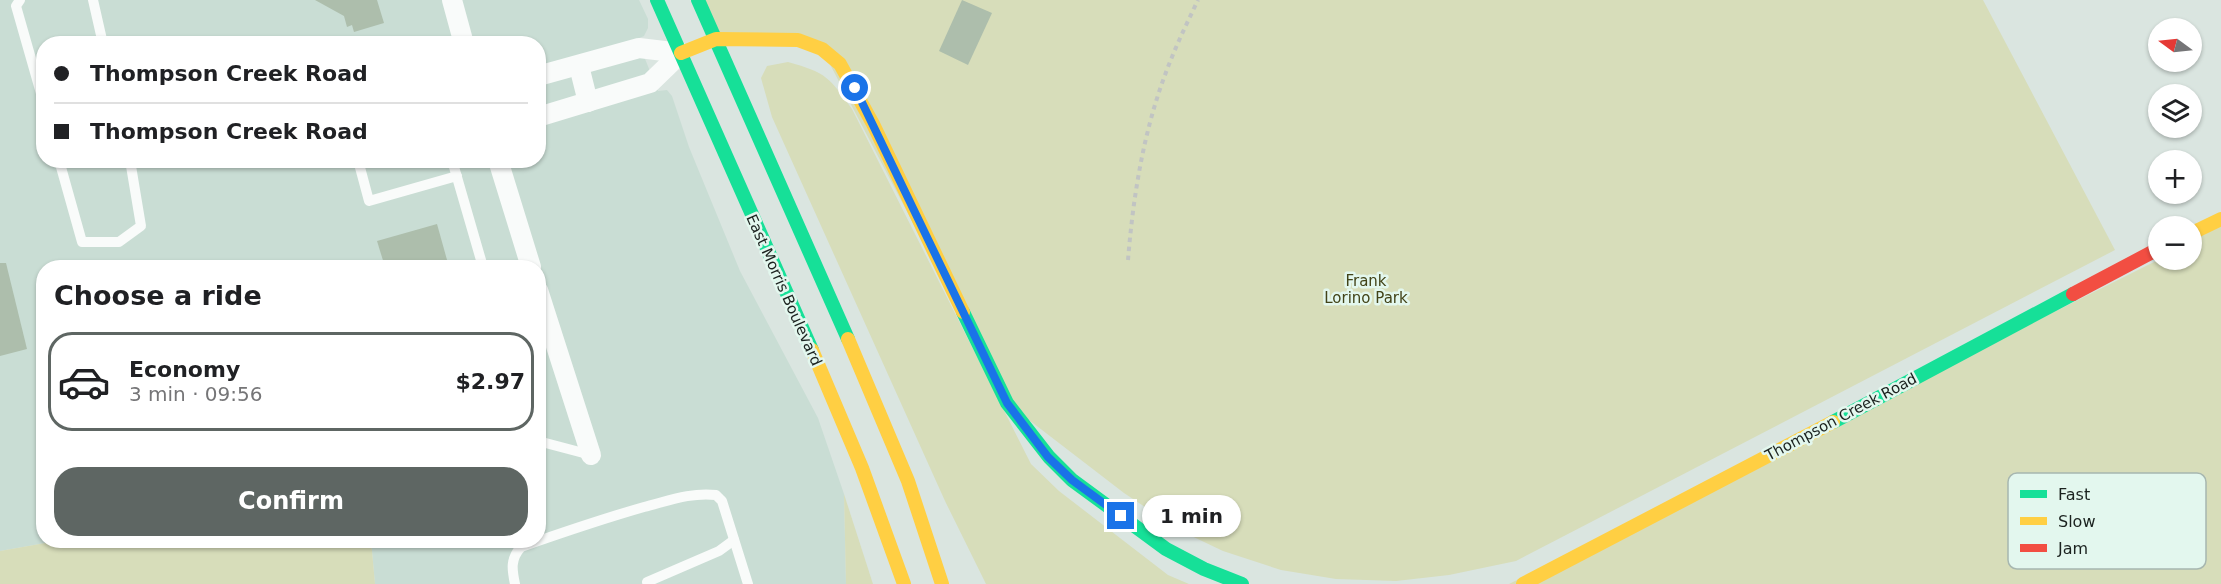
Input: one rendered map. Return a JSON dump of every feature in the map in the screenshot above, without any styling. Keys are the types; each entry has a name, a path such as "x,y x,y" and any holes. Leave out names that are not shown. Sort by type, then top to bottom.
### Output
{"street":[{"path":"452,0 462,36"},
{"name":"East Morris Boulevard","path":"657,0 857,452 904,584"},
{"path":"698,0 867,382 908,481 942,584"},
{"path":"546,115 650,83 681,53 716,39 798,40 822,49 840,64 873,124 1007,403 1048,457 1072,480 1166,549 1204,569 1242,584"},
{"path":"546,74 639,48 681,53"},
{"path":"579,66 588,102"},
{"path":"500,168 529,260"},
{"path":"2202,228 2221,219"},
{"name":"Thompson Creek Road","path":"1523,584 2148,254"},
{"path":"546,315 591,455"}],"lane":[{"path":"20,0 16,6 36,76"},
{"path":"93,0 101,36"},
{"path":"61,168 82,242 119,242 141,226 131,168"},
{"path":"360,168 369,201 457,176"},
{"path":"454,168 481,260"},
{"path":"546,443 591,455"},
{"path":"546,538 608,517 689,495 716,495 722,501 748,584"},
{"path":"648,582 719,551 734,540"},
{"path":"515,584 512,562 519,548"}],"path":[{"path":"1128,260 1137,185 1149,127 1164,76 1198,0"}],"shaded area":[{"path":"0,0 639,0 648,19 648,28 644,36 637,39 658,91 667,90 672,96 689,147 740,271 818,418 844,494 846,584 375,584 372,548 546,548 546,260 36,260 36,545 0,551"}],"green space":[{"name":"Frank Lorino Park","path":"698,0 1983,0 2115,250 1516,561 1449,575 1396,581 1336,579 1281,570 1223,551 1181,531 1124,493 1007,403 822,49 716,39"},
{"path":"788,62 811,69 826,78 852,109 1031,464 1059,491 1168,575 1189,584 986,584 945,501 772,117 761,78 767,66"},
{"path":"2221,219 2221,584 1509,584 2148,265 2148,270 2202,270 2202,228"},
{"path":"844,494 873,584 846,584"},
{"path":"36,545 36,548 372,548 375,584 0,584 0,551"}],"building":[{"path":"315,0 377,0 384,23 354,32 352,25 347,27 344,16"},
{"path":"962,0 992,13 968,65 939,51"},
{"path":"437,224 447,260 383,260 377,241"},
{"path":"0,263 6,263 27,349 0,356"}],"traffic: fast":[{"path":"657,0 812,350"},
{"path":"698,0 848,339"},
{"path":"1833,422 2073,294"},
{"path":"963,312 1007,403 1049,457 1072,480 1166,549 1204,569 1242,584"}],"traffic: slow":[{"path":"681,53 716,39 798,40 822,49 840,64 873,124 963,312"},
{"path":"2202,228 2221,219"},
{"path":"848,339 908,481 942,584"},
{"path":"812,350 862,468 904,584"},
{"path":"1523,584 1833,422"}],"traffic: jam":[{"path":"2073,294 2148,254"}],"route":[{"path":"855,88 1007,403 1048,457 1072,480 1121,516"}]}
